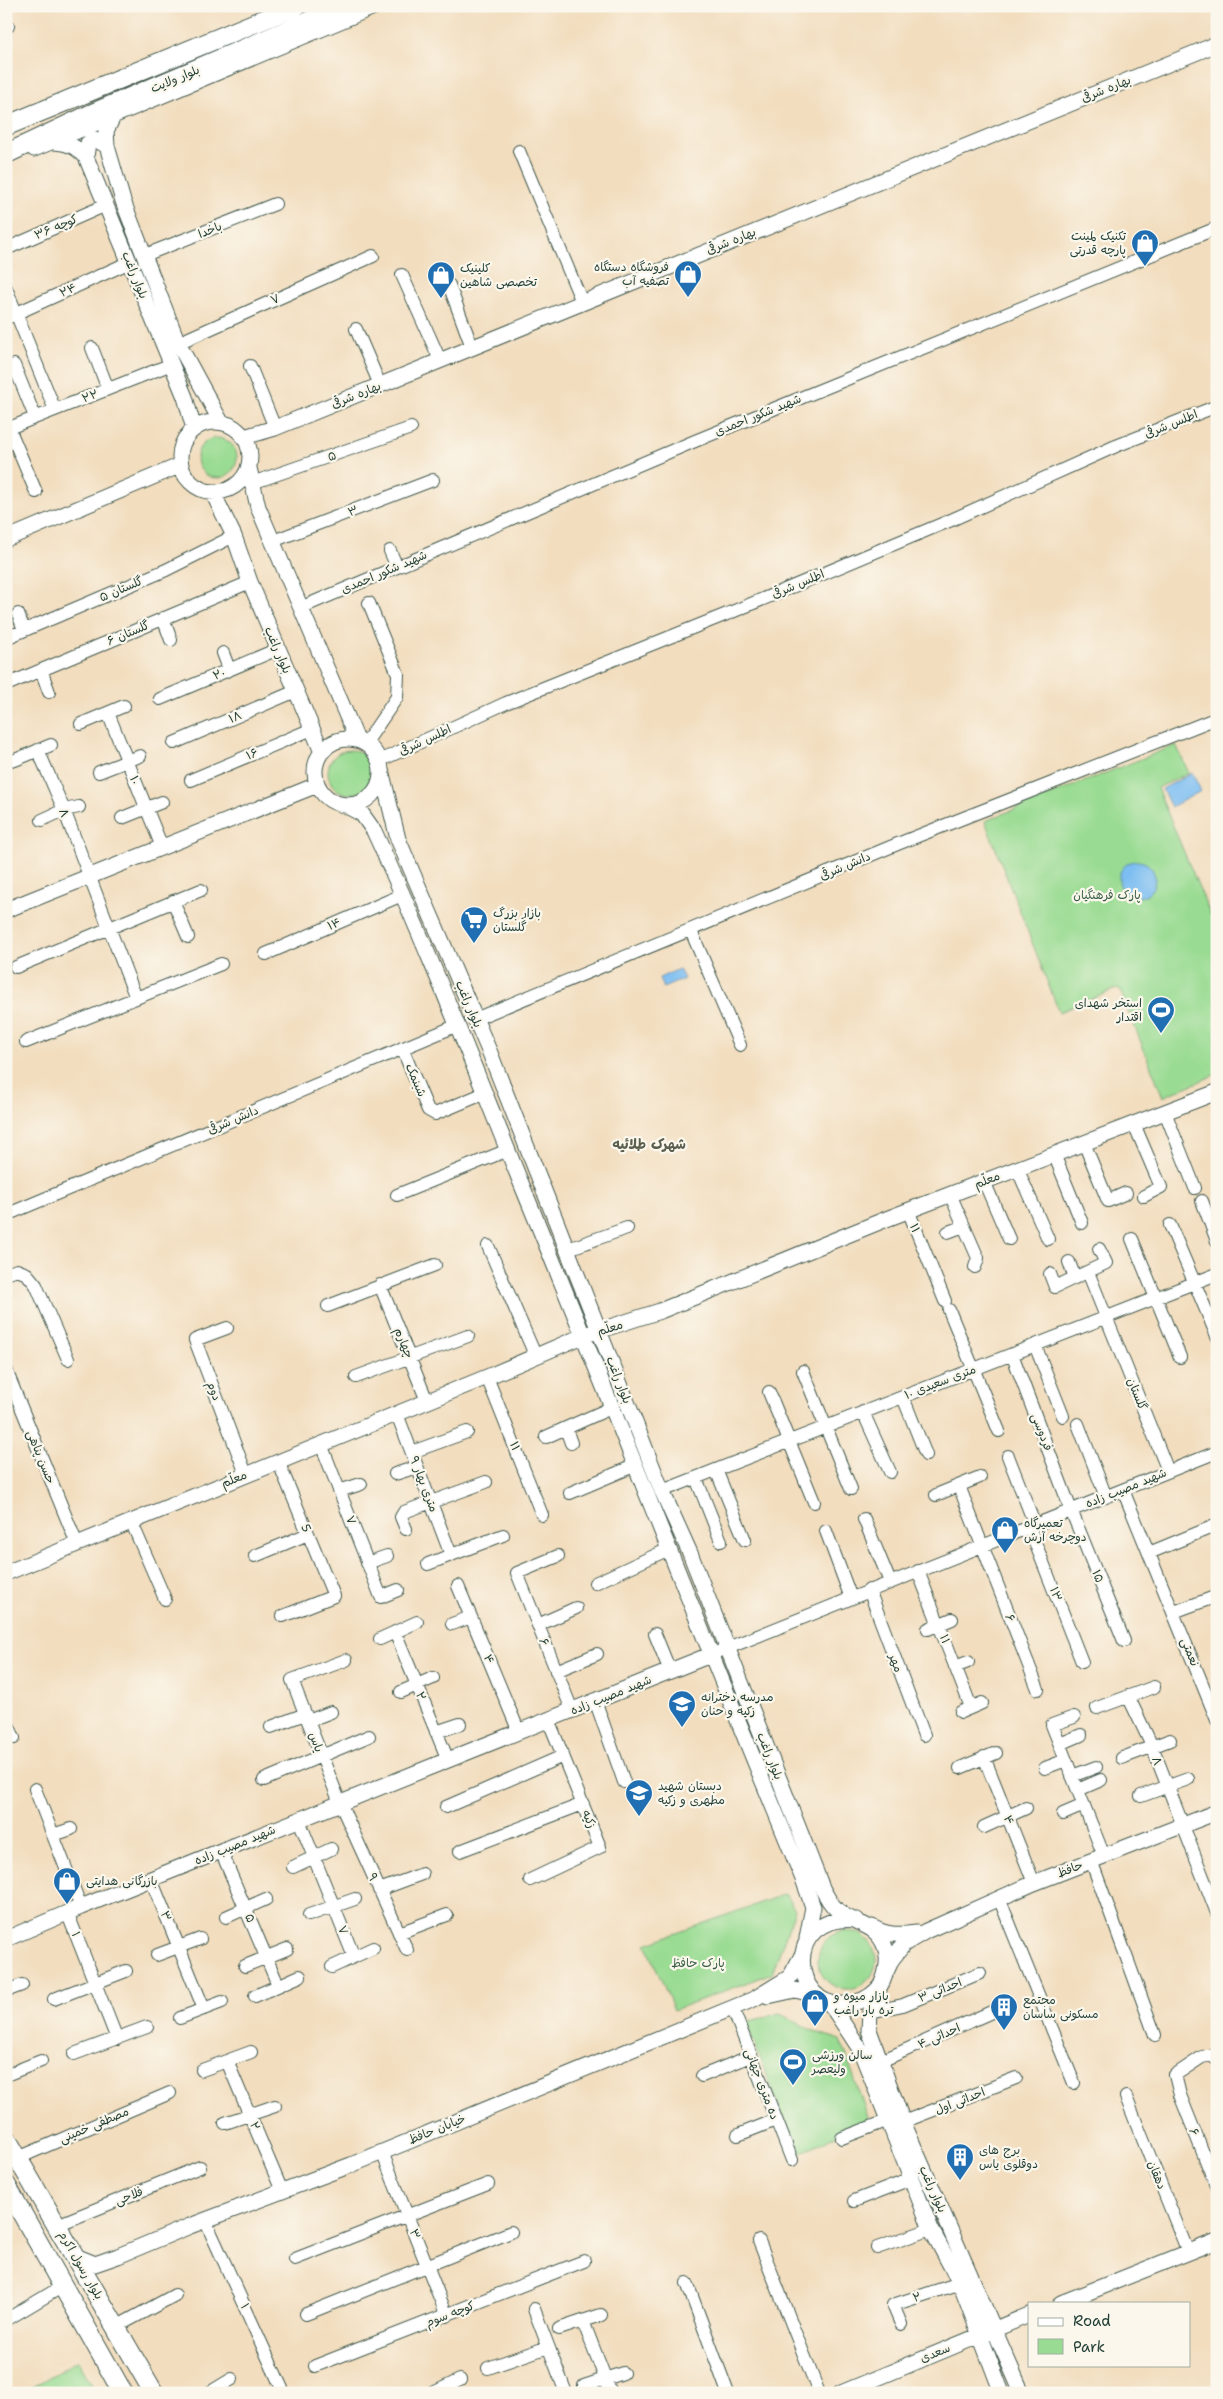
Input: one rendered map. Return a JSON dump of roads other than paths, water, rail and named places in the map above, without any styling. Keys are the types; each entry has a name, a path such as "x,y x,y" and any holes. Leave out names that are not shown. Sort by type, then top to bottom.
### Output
{"main road":[{"name":"بلوار ولایت","path":"6,126 296,6"},
{"name":"بلوار ولایت","path":"6,154 89,115 344,6"},
{"name":"بلوار رسول اکرم","path":"6,2138 154,2393"},
{"name":"بلوار رسول اکرم","path":"6,2185 123,2393"}],"street":[{"path":"6,159 54,142 376,6"},
{"name":"بهاره شرقی","path":"244,437 275,428 1217,44"},
{"name":"بلوار راغب","path":"113,117 106,131 107,146 123,201 178,343 221,422"},
{"path":"86,157 88,143 95,140 107,146"},
{"path":"54,142 70,144 79,149 86,157"},
{"path":"519,150 582,302"},
{"name":"بلوار راغب","path":"86,157 172,364 185,397 194,429"},
{"name":"باخدا","path":"145,255 275,204"},
{"name":"کوچه ۳۶","path":"6,248 106,206"},
{"name":"شهید شکور احمدی","path":"300,608 695,441 1217,228"},
{"name":"۷","path":"178,343 372,256"},
{"name":"۲۴","path":"12,315 130,262"},
{"path":"402,275 440,360"},
{"path":"449,285 472,347"},
{"path":"6,288 12,315 55,410"},
{"path":"356,329 380,385"},
{"path":"92,348 108,389"},
{"name":"۲۲","path":"36,492 9,428 172,364"},
{"path":"14,365 36,417"},
{"path":"250,366 275,428"},
{"name":"اطلس شرقی","path":"380,766 506,703 750,605 949,521 1116,446 1217,406"},
{"path":"249,468 235,486 225,491 213,492 202,490 185,476 181,465 182,445 194,429 202,424 221,422 230,425 244,437 249,447 249,468 258,507 300,608 361,742"},
{"name":"۵","path":"252,483 411,428"},
{"path":"6,539 181,465"},
{"name":"۳","path":"272,541 434,480"},
{"name":"بلوار راغب","path":"213,492 234,536 250,582 322,752"},
{"name":"گلستان ۵","path":"6,638 166,570 234,536"},
{"path":"390,551 397,567"},
{"name":"گلستان ۶","path":"7,682 41,670 250,582"},
{"path":"361,742 397,698 398,674 370,603"},
{"path":"18,614 24,630"},
{"path":"163,618 171,640"},
{"name":"۲۰","path":"160,699 278,649"},
{"path":"223,654 229,669"},
{"path":"41,670 49,692"},
{"name":"۱۸","path":"174,743 296,691"},
{"path":"81,724 124,706"},
{"name":"۱۰","path":"108,713 162,847"},
{"name":"دانش شرقی","path":"475,1019 900,844 1217,718"},
{"name":"۱۶","path":"191,780 312,729"},
{"path":"338,740 361,742 374,751 380,766 380,782 375,792 367,799 356,804 345,805 327,798 317,785 315,768 322,752 338,740"},
{"path":"15,760 51,745"},
{"name":"۸","path":"38,750 64,810 88,877 136,998"},
{"path":"99,772 140,756"},
{"name":"بلوار راغب","path":"380,766 398,839 475,1019 568,1249 662,1491 826,1895 836,1910 863,1923"},
{"path":"6,910 317,785"},
{"path":"122,818 162,802"},
{"name":"بلوار راغب","path":"345,805 362,814 371,825 458,1025 585,1335 710,1655 813,1907 813,1917 807,1940"},
{"path":"42,820 64,810 79,807"},
{"path":"16,967 201,890"},
{"name":"۱۴","path":"266,954 402,895"},
{"path":"173,901 188,937"},
{"path":"691,931 740,1044"},
{"path":"26,1042 221,964"},
{"name":"دانش شرقی","path":"6,1215 458,1025"},
{"name":"شبنمک","path":"402,1048 428,1110 435,1114 485,1093"},
{"name":"معلّم","path":"6,1573 427,1402 585,1335 600,1332 669,1307 908,1210 1217,1092"},
{"path":"1165,1112 1195,1188"},
{"path":"1134,1124 1161,1186 1144,1196"},
{"path":"1084,1143 1108,1200 1126,1192"},
{"path":"397,1195 508,1150"},
{"path":"1054,1154 1082,1224"},
{"path":"1017,1168 1048,1239"},
{"path":"984,1181 1009,1239"},
{"path":"950,1194 978,1258 975,1267"},
{"path":"1202,1201 1217,1241"},
{"name":"۱۱","path":"908,1210 974,1369"},
{"path":"1170,1225 1217,1336"},
{"path":"948,1232 964,1226"},
{"path":"568,1249 627,1228"},
{"path":"1132,1239 1180,1357"},
{"path":"488,1246 536,1357"},
{"path":"1050,1274 1055,1287 1106,1263 1099,1249"},
{"path":"1069,1262 1075,1278"},
{"path":"328,1306 436,1265"},
{"path":"6,1274 17,1270 27,1274 36,1284 68,1359"},
{"path":"1088,1272 1107,1317"},
{"name":"۱۰ متری سعیدی","path":"662,1491 1217,1274"},
{"name":"چهارم","path":"380,1286 427,1402"},
{"name":"گلستان","path":"1107,1317 1168,1472"},
{"name":"دوم","path":"228,1328 195,1340 246,1474"},
{"path":"356,1378 468,1336"},
{"path":"1036,1345 1063,1416"},
{"name":"فردوسی","path":"1012,1354 1071,1510"},
{"path":"974,1369 999,1432"},
{"name":"حسن پناهی","path":"6,1370 77,1544"},
{"path":"803,1371 851,1489"},
{"name":"۱۱","path":"487,1377 542,1515"},
{"path":"769,1392 814,1502"},
{"path":"903,1396 926,1455"},
{"path":"546,1437 613,1407"},
{"path":"863,1412 890,1472"},
{"name":"۹ متری بهار","path":"397,1414 451,1555"},
{"path":"1078,1424 1106,1497"},
{"path":"566,1429 571,1443"},
{"path":"412,1452 467,1432"},
{"name":"۷","path":"321,1444 381,1597 398,1590"},
{"name":"شهید مصیب زاده","path":"6,1939 595,1700 1217,1452"},
{"path":"1008,1456 1032,1526"},
{"name":"5","path":"278,1461 334,1596 283,1616"},
{"path":"570,1493 636,1465"},
{"path":"395,1474 417,1467"},
{"path":"716,1470 745,1540"},
{"path":"936,1495 980,1477"},
{"path":"696,1478 721,1541"},
{"path":"406,1529 401,1518 404,1512 486,1482"},
{"path":"339,1491 361,1484"},
{"path":"959,1486 981,1546"},
{"name":"نعمتی","path":"1123,1490 1217,1720"},
{"name":"۱۵","path":"1071,1510 1124,1641"},
{"path":"864,1519 890,1582"},
{"path":"131,1521 165,1599"},
{"path":"1149,1553 1217,1525"},
{"name":"۱۳","path":"1032,1526 1082,1662"},
{"path":"826,1531 851,1598"},
{"path":"255,1556 308,1534"},
{"path":"428,1564 503,1535"},
{"name":"۶","path":"981,1546 1038,1689"},
{"path":"595,1583 669,1549"},
{"path":"367,1563 387,1556"},
{"name":"۶","path":"558,1556 517,1573 572,1710"},
{"name":"۱۱","path":"918,1571 933,1627 955,1667 971,1707"},
{"name":"۴","path":"458,1586 519,1732"},
{"name":"مهر","path":"869,1590 924,1735"},
{"path":"1174,1612 1217,1596"},
{"path":"538,1625 576,1608"},
{"path":"452,1624 471,1617"},
{"path":"933,1627 952,1619"},
{"path":"380,1639 417,1622"},
{"name":"۲","path":"395,1632 448,1760"},
{"path":"654,1634 670,1671"},
{"path":"556,1671 597,1654"},
{"name":"یاس","path":"340,1804 292,1680 346,1660"},
{"path":"955,1667 968,1662"},
{"path":"401,1692 433,1678"},
{"path":"1096,1708 1154,1687"},
{"name":"۸","path":"1128,1696 1152,1746 1182,1827 1217,1912"},
{"path":"595,1700 624,1782"},
{"path":"271,1727 331,1712"},
{"path":"1074,1717 1052,1725 1084,1805 1098,1858 1155,2035"},
{"path":"6,1720 14,1738"},
{"name":"زکیه","path":"530,1880 600,1847 548,1720"},
{"path":"436,1732 460,1724"},
{"path":"1060,1744 1081,1735"},
{"path":"264,1780 369,1736"},
{"path":"1122,1758 1170,1740"},
{"path":"960,1768 996,1753"},
{"path":"446,1807 563,1756"},
{"name":"۴","path":"984,1757 1034,1882"},
{"path":"1045,1768 1066,1760"},
{"path":"1072,1776 1096,1767"},
{"path":"1142,1796 1188,1779"},
{"path":"1078,1790 1101,1780"},
{"path":"35,1789 53,1836 74,1910"},
{"name":"۹","path":"340,1804 406,1950"},
{"path":"460,1851 583,1804"},
{"path":"1063,1814 1084,1805"},
{"path":"984,1827 1026,1808"},
{"name":"حافظ","path":"882,1978 892,1959 904,1944 926,1931 1034,1882 1182,1827 1217,1812"},
{"name":"۷","path":"298,1820 354,1957"},
{"path":"53,1836 71,1829"},
{"path":"293,1867 331,1849"},
{"name":"۵","path":"221,1851 278,1985"},
{"path":"379,1890 422,1874"},
{"name":"۳","path":"151,1879 204,2009"},
{"path":"999,1898 1074,2083"},
{"path":"226,1917 266,1899"},
{"path":"310,1915 355,1899"},
{"name":"۱","path":"74,1910 94,1982 117,2039"},
{"path":"399,1933 447,1915"},
{"path":"842,1918 863,1923 880,1937 886,1949 888,1962 879,1988 869,1997 856,2003 843,2005 823,1998 807,1984 802,1970 802,1955 807,1940 816,1930 828,1922 842,1918"},
{"name":"حافظ","path":"863,1923 886,1934 899,1936 926,1931"},
{"path":"157,1955 200,1939"},
{"path":"332,1967 373,1948"},
{"path":"245,1966 287,1949"},
{"name":"خیابان حافظ","path":"118,2256 205,2220 382,2152 732,2008 754,1998 790,1977 802,1955"},
{"path":"54,1999 126,1971"},
{"name":"احداثی ۳","path":"870,2012 903,2005 980,1973"},
{"path":"254,1996 300,1976"},
{"name":"بلوار راغب","path":"882,1978 878,2001 870,2012 870,2030 881,2061 911,2180 930,2228 1022,2393"},
{"path":"6,1992 22,1985"},
{"name":"خیابان حافظ","path":"754,1998 795,1990 823,1998"},
{"name":"بلوار راغب","path":"823,1998 860,2049 896,2121 987,2332 1002,2393"},
{"path":"180,2018 222,2002"},
{"name":"ده متری جهانی","path":"732,2008 792,2160"},
{"name":"احداثی ۴","path":"881,2061 996,2010"},
{"path":"74,2054 147,2027"},
{"path":"202,2070 251,2052"},
{"name":"۶","path":"1217,2060 1212,2055 1202,2057 1175,2075 1180,2095 1217,2188"},
{"path":"702,2076 751,2056"},
{"path":"6,2074 41,2061"},
{"name":"۲","path":"227,2061 282,2191"},
{"name":"احداثی اول","path":"842,2138 896,2121 1016,2078"},
{"name":"مصطفی خمینی","path":"18,2158 170,2093"},
{"name":"دهقان","path":"1126,2097 1188,2252"},
{"path":"224,2123 275,2106"},
{"path":"738,2135 776,2120"},
{"name":"۳","path":"382,2152 447,2316"},
{"name":"فلاحی","path":"58,2225 200,2167"},
{"path":"854,2201 911,2180"},
{"path":"295,2259 488,2184"},
{"name":"۱","path":"205,2220 284,2393"},
{"path":"877,2248 930,2228"},
{"path":"306,2314 511,2232"},
{"path":"758,2241 819,2393"},
{"path":"1063,2302 1217,2241"},
{"path":"76,2256 95,2264 118,2256"},
{"path":"96,2291 93,2280 96,2272 118,2256"},
{"name":"کوچه سوم","path":"315,2366 584,2261"},
{"path":"687,2283 728,2393"},
{"name":"۲","path":"901,2324 893,2305 960,2283"},
{"path":"6,2320 64,2286"},
{"path":"116,2327 175,2295"},
{"path":"534,2310 565,2392"},
{"path":"559,2329 601,2315"},
{"name":"سعدی","path":"840,2393 867,2388 987,2332 1028,2315"},
{"path":"583,2320 611,2393"},
{"path":"488,2368 548,2347"},
{"path":"584,2386 623,2373"},
{"path":"209,2393 232,2379"},
{"path":"433,2393 460,2380"}],"water":[{"path":"1192,773 1201,791 1171,807 1162,789"},
{"path":"1137,861 1144,862 1150,866 1154,872 1154,886 1150,892 1144,896 1137,897 1130,896 1124,892 1120,886 1119,879 1120,872 1124,866 1130,862"},
{"path":"679,969 684,979 663,988 659,978"}],"place":[{"name":"تکنیک لمینت پارچه قدرتی","path":"1145,267"},
{"name":"فروشگاه دستگاه تصفیه آب","path":"688,298"},
{"name":"کلینیک تخصصی شاهین","path":"441,299"},
{"name":"بازار بزرگ گلستان","path":"474,944"},
{"name":"استخر شهدای اقتدار","path":"1161,1034"},
{"name":"تعمیرگاه دوچرخه آرش","path":"1005,1554"},
{"name":"مدرسه دخترانه زکیه و حنان","path":"682,1728"},
{"name":"دبستان شهید مطهری و زکیه","path":"639,1817"},
{"name":"بازرگانی هدایتی","path":"67,1905"},
{"name":"بازار میوه و تره بار راغب","path":"815,2027"},
{"name":"مجتمع مسکونی ساسان","path":"1004,2031"},
{"name":"سالن ورزشی ولیعصر","path":"793,2086"},
{"name":"برج های دوقلوی یاس","path":"960,2181"}],"district":[{"name":"شهرک طلائیه","path":"649,1144"}],"park label":[{"name":"پارک فرهنگیان","path":"1107,895"},
{"name":"پارک حافظ","path":"698,1963"}]}
